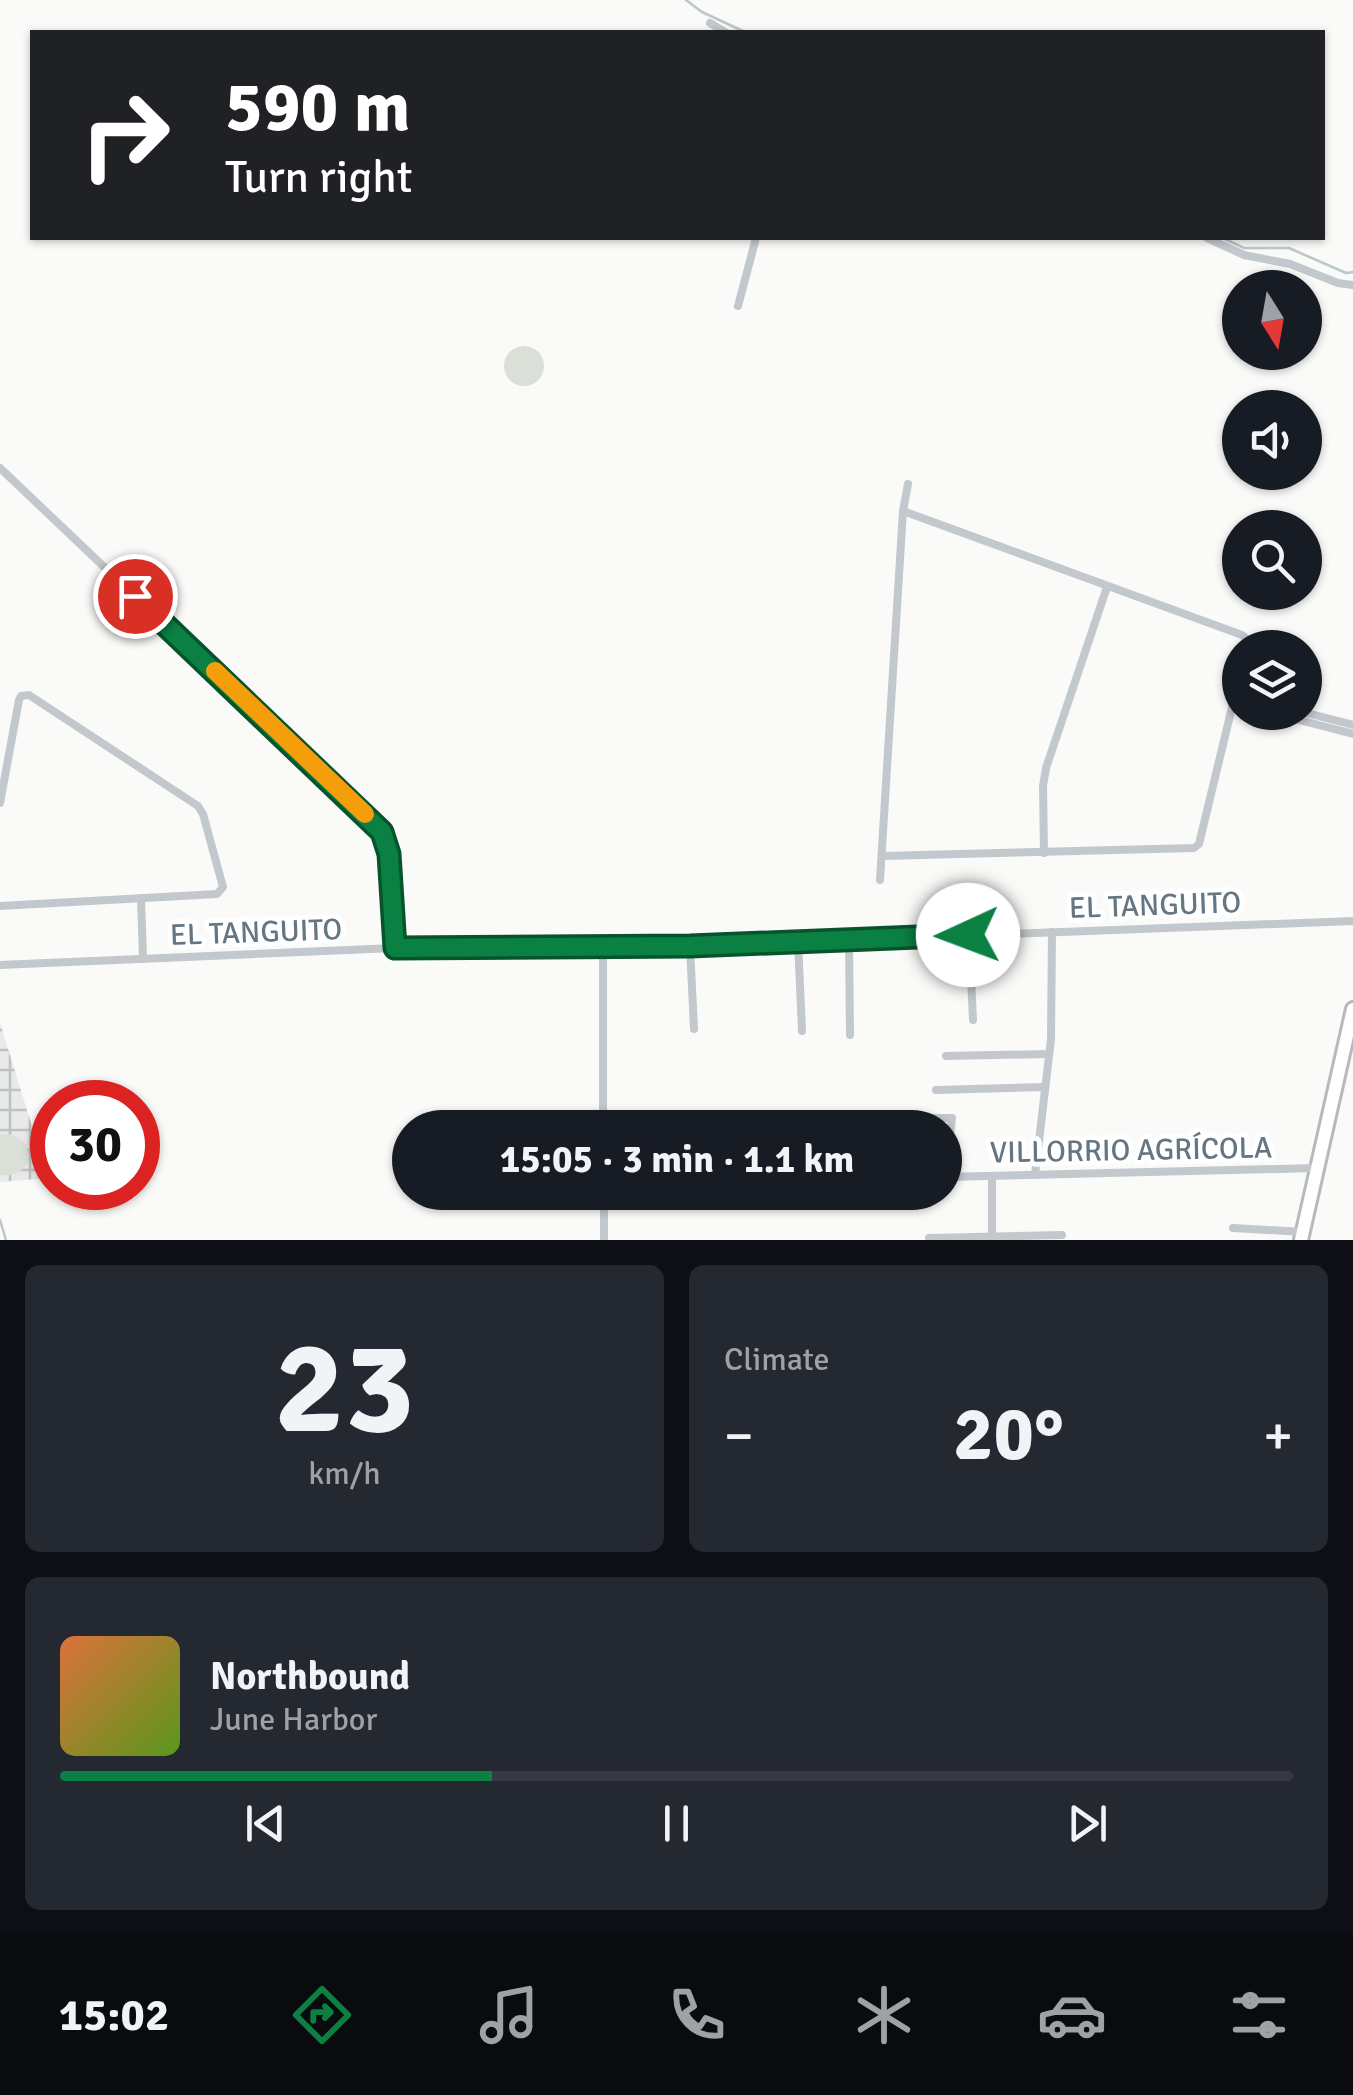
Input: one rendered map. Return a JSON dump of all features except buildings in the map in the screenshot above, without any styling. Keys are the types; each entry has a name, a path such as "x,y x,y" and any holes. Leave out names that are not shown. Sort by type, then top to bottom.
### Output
{"main road":[{"path":"1302,1236 1353,1009"}],"street":[{"path":"710,23 722,30"},
{"path":"738,306 755,240"},
{"path":"1211,240 1244,255 1290,264 1353,285"},
{"path":"0,468 382,832 389,854 395,948"},
{"path":"880,880 903,511 908,484"},
{"path":"903,511 1228,630"},
{"path":"1044,852 1046,768 1108,586"},
{"path":"0,803 19,700 28,694 196,805 202,811 223,885 222,892 217,894 0,906"},
{"path":"1322,717 1353,725"},
{"path":"1322,726 1353,734"},
{"path":"882,856 1196,847 1229,730"},
{"path":"142,898 143,959"},
{"name":"EL TANGUITO","path":"0,965 395,948 690,946 1353,922"},
{"path":"1035,1174 1052,1028 1052,932"},
{"path":"968,935 973,1020"},
{"path":"848,939 850,1035"},
{"path":"798,941 802,1030"},
{"path":"690,946 694,1029"},
{"path":"602,947 603,1110"},
{"path":"946,1056 1049,1054"},
{"path":"936,1090 1045,1087"},
{"name":"VILLORRIO AGRÍCOLA","path":"962,1177 1317,1168"},
{"path":"987,1237 992,1176"},
{"path":"604,1210 604,1240"},
{"path":"1233,1228 1302,1236"},
{"path":"930,1238 1062,1235"}],"shaded area":[{"path":"524,346 538,352 544,366 538,380 524,386 510,380 504,366 510,352"},
{"path":"0,1023 30,1120 30,1180 0,1182"},
{"path":"8,1134 25,1144 28,1159 20,1171 0,1175 0,1135"}],"waterway":[{"path":"686,0 741,30"},
{"path":"1227,240 1244,248 1289,248 1346,273 1353,272"},
{"path":"0,1220 6,1240"}],"slow traffic":[{"path":"215,671 365,814"}],"route":[{"path":"135,596 382,832 389,854 395,948 690,946 968,935"}]}
